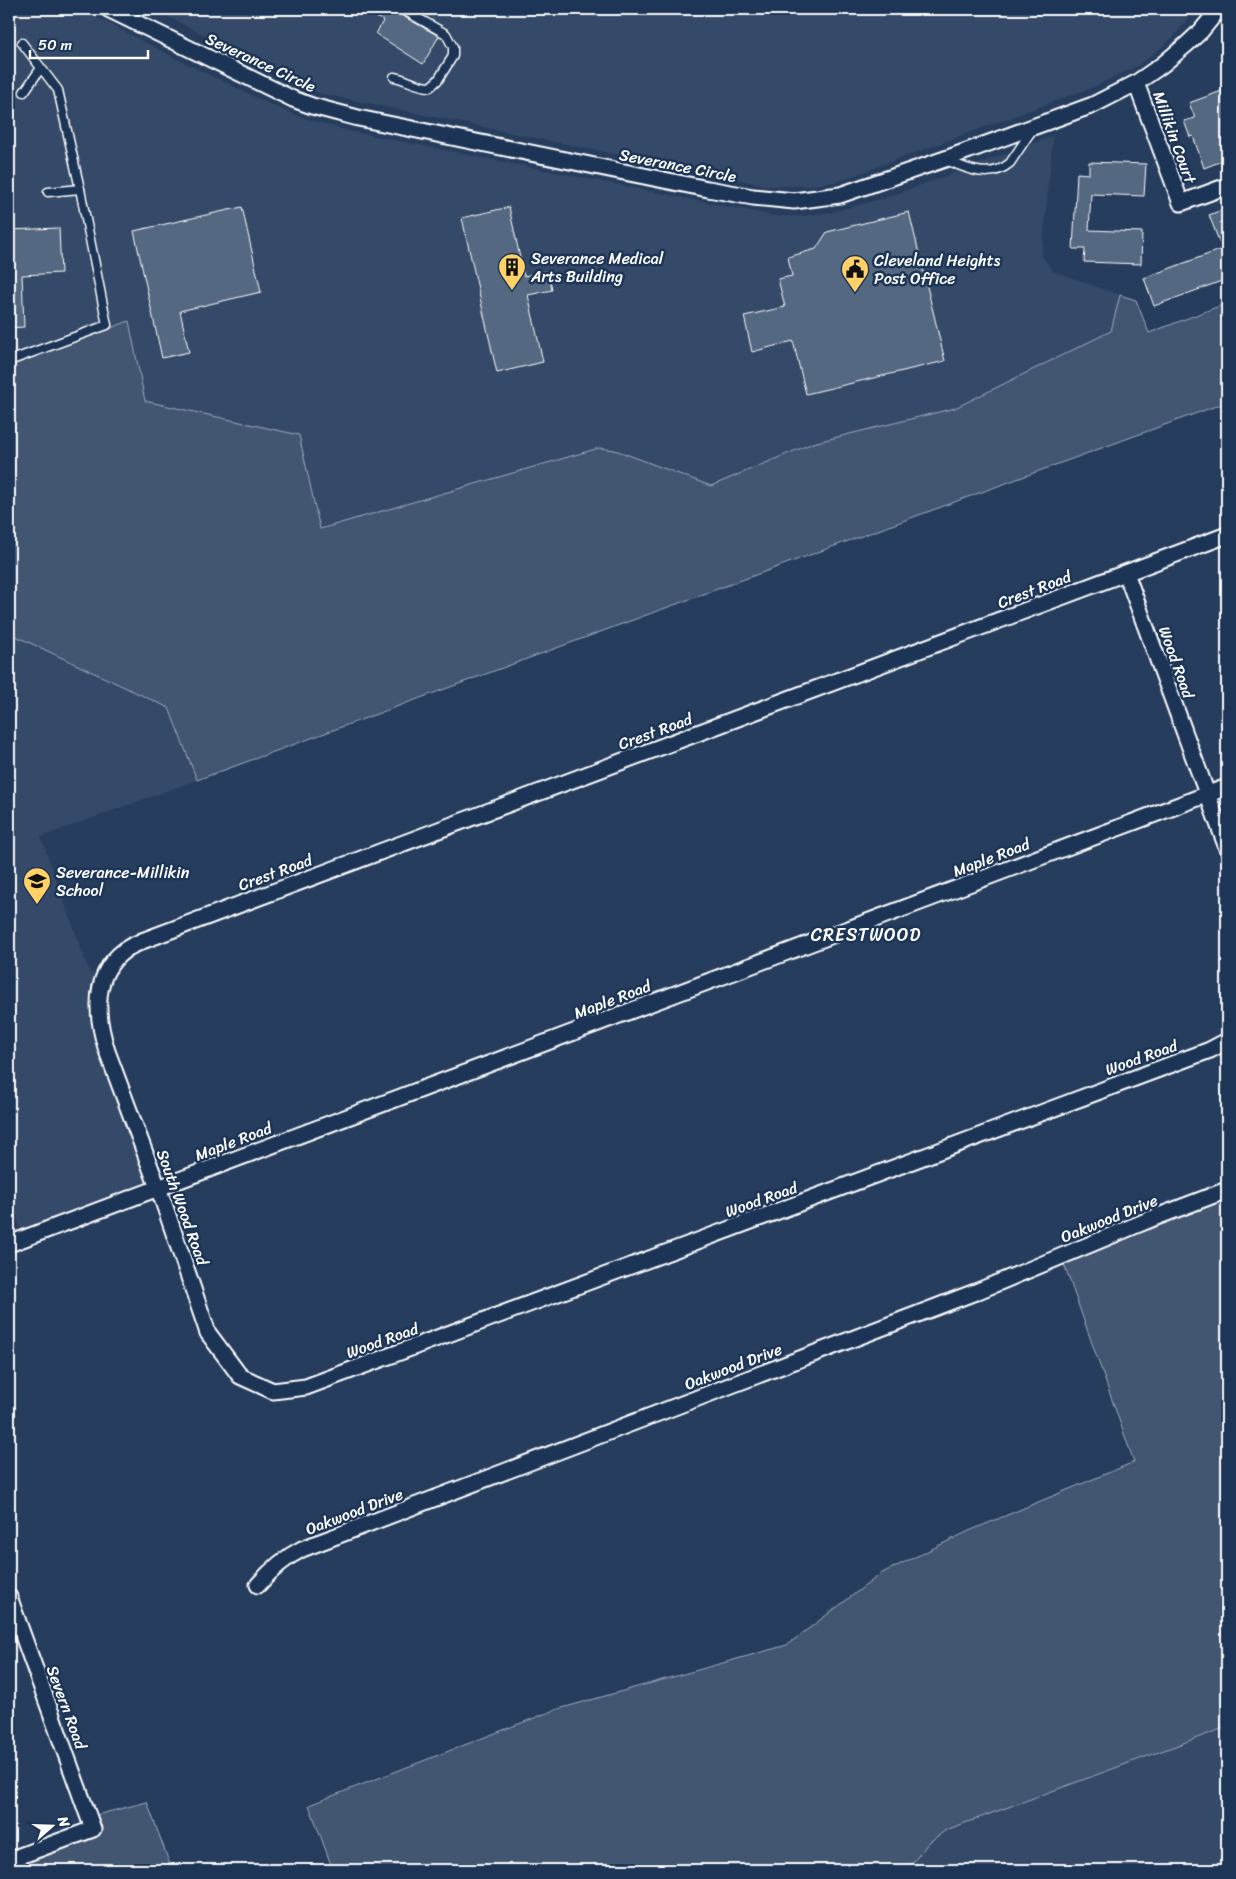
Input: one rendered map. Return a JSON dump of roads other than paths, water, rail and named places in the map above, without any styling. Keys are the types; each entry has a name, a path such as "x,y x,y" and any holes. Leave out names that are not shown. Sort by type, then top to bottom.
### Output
{"street":[{"name":"Severance Circle","path":"108,9 263,85 312,106 358,118 708,189 753,197 794,201 840,196 1093,105 1136,83 1162,65 1201,31 1219,9"},
{"name":"Millikin Court","path":"1136,83 1181,203 1227,186"},
{"name":"Crest Road","path":"105,975 114,961 125,950 168,930 1227,535"},
{"name":"Wood Road","path":"1126,573 1227,848"},
{"name":"Maple Road","path":"9,1244 1227,787"},
{"name":"South Wood Road","path":"105,975 98,994 98,1012 106,1051 158,1188 208,1333 240,1376 273,1391 306,1387"},
{"name":"Wood Road","path":"306,1387 1201,1054 1227,1041"},
{"name":"Oakwood Drive","path":"258,1585 285,1558 302,1549 959,1298 1151,1219 1227,1190"},
{"name":"Severn Road","path":"9,1597 93,1830 9,1860"}],"lane":[{"path":"394,78 402,78 420,87 430,87 438,80 453,56 453,47 446,34 402,9"},
{"path":"9,361 107,325 58,90 22,43"},
{"path":"24,92 41,68"},
{"path":"945,159 968,170 991,172 1006,167 1010,164 1034,127"},
{"path":"48,192 80,189"}],"place":[{"name":"Severance Medical Arts Building","path":"512,291"},
{"name":"Cleveland Heights Post Office","path":"855,293"},
{"name":"Severance-Millikin School","path":"37,905"}],"district":[{"name":"CRESTWOOD","path":"866,935"}]}
